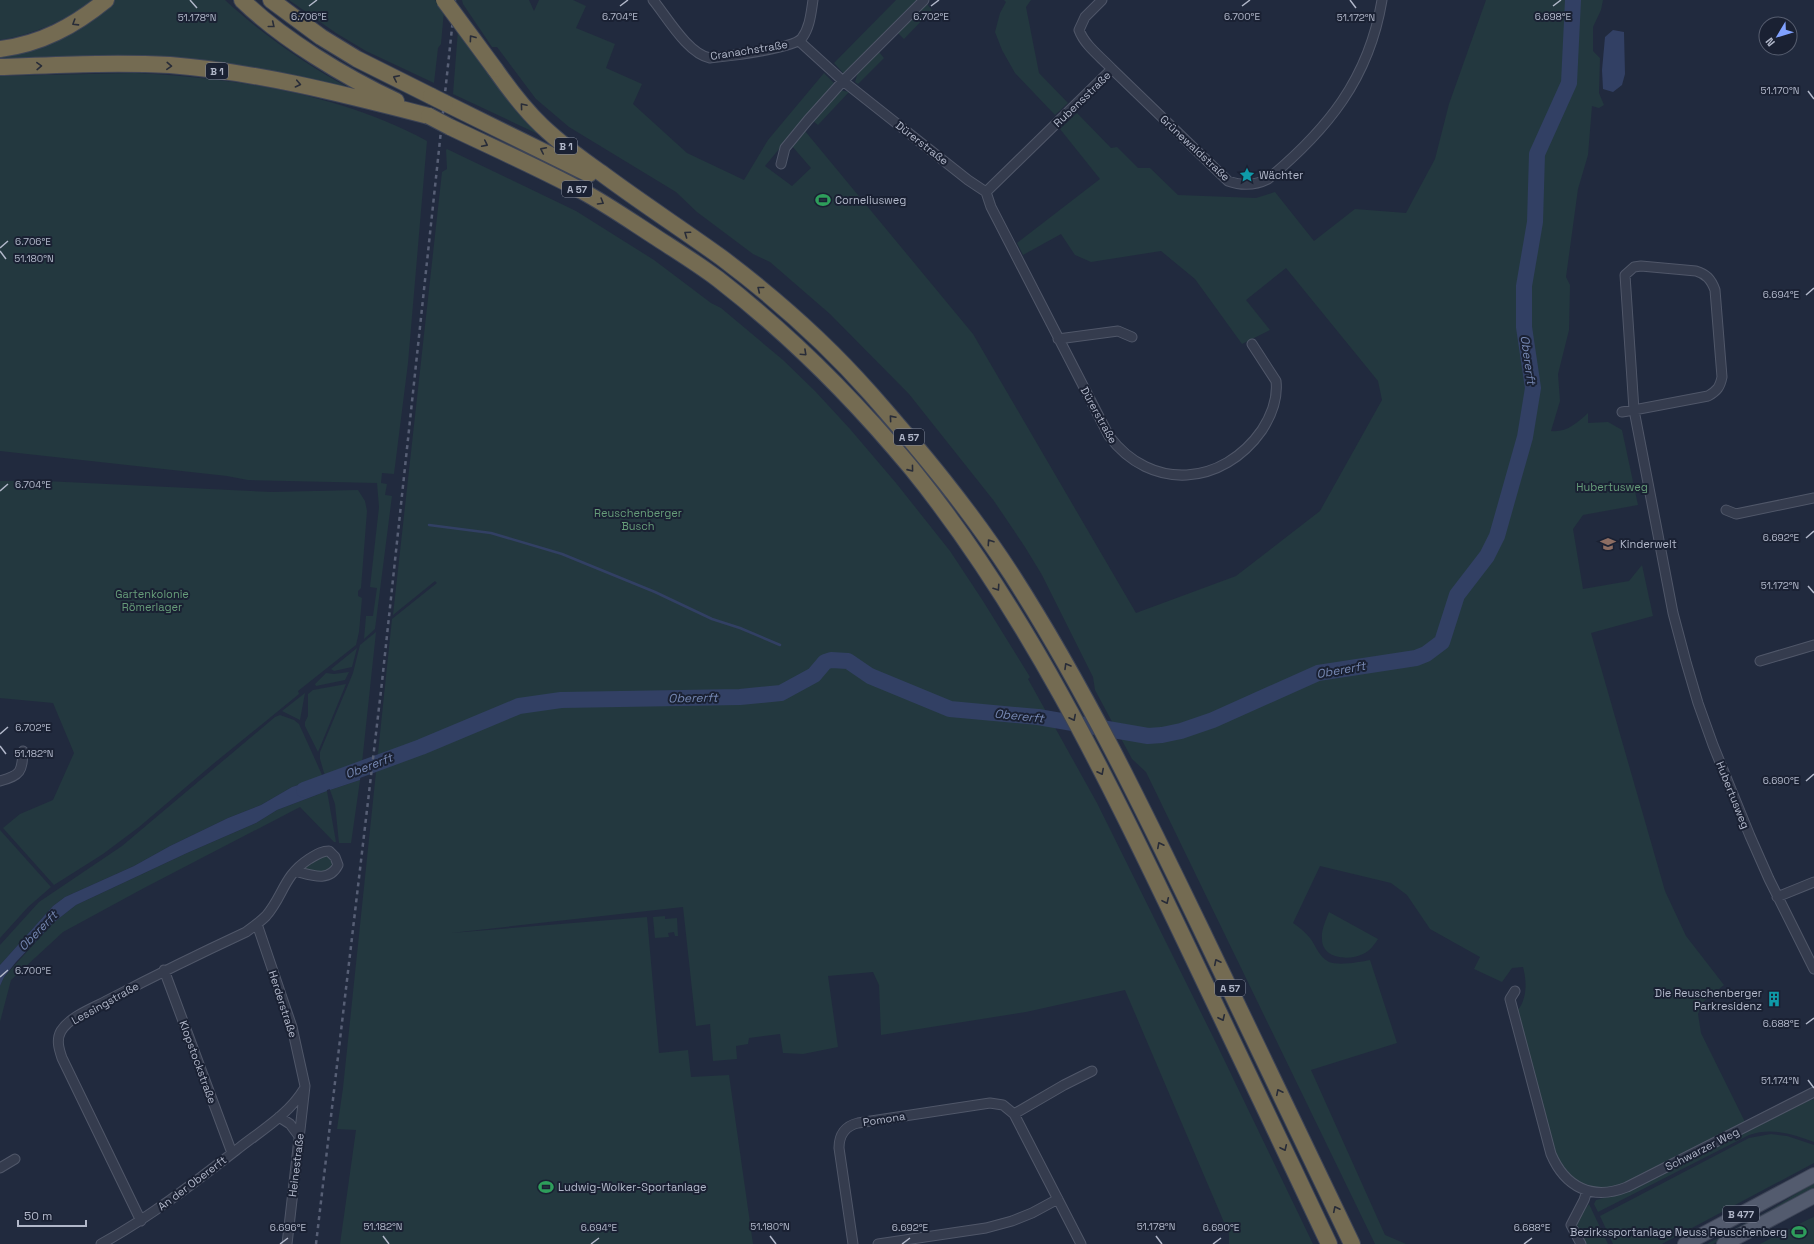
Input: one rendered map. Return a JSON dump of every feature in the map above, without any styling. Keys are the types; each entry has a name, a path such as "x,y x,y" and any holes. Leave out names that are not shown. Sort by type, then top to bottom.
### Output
{"highway":[{"path":"0,49 16,47 52,35 79,20 106,0"},
{"name":"A 57","path":"242,0 281,32 314,55 386,96 582,191 630,220 697,264 776,327 820,368 912,469 960,533 1004,598 1063,699 1151,868 1329,1244"},
{"name":"A 57","path":"270,0 321,37 357,59 545,151 599,179 651,209 724,260 790,314 830,351 868,390 924,455 971,516 1012,575 1085,698 1185,895 1352,1244"},
{"name":"B 1","path":"444,0 519,102 543,128 582,159 651,209"},
{"name":"B 1","path":"0,67 89,64 170,65 248,74 293,82 429,116"}],"main road":[{"name":"B 477","path":"1685,1244 1814,1175"},
{"name":"B 477","path":"1724,1244 1814,1196"},
{"path":"1786,1211 1814,1205"}],"street":[{"name":"Cranachstraße","path":"653,0 687,44 704,57 712,58 776,48 799,41 808,29 813,0"},
{"path":"780,164 785,148 842,81 924,0"},
{"name":"Rubensstraße","path":"986,192 1112,69 1090,46 1079,30 1085,17 1102,0"},
{"name":"Grünewaldstraße","path":"1112,69 1228,181 1241,185 1260,183 1268,179 1308,144 1340,105 1352,86 1365,56 1379,15 1382,0"},
{"name":"Cranachstraße","path":"799,41 842,81"},
{"name":"Dürerstraße","path":"842,81 968,180 986,192 991,207 1109,436 1114,444 1129,458 1147,469 1176,476 1199,474 1230,462 1255,439 1272,410 1277,388 1276,381 1252,344"},
{"name":"Hubertusweg","path":"1622,412 1634,410 1708,396 1720,385 1722,377 1715,290 1712,282 1703,273 1696,271 1641,266 1634,267 1625,275 1634,410 1674,613 1698,703 1726,780 1778,897 1814,969"},
{"path":"1058,339 1118,331 1132,337"},
{"path":"1726,510 1736,514 1814,498"},
{"path":"1760,661 1814,645"},
{"path":"0,781 13,777 19,773 22,768 22,751"},
{"name":"Lessingstraße","path":"141,1221 62,1058 58,1040 61,1031 74,1019 164,970 246,932 257,924 274,904 286,881 295,871"},
{"path":"1778,897 1814,882"},
{"name":"Herderstraße","path":"257,924 292,1027 305,1086"},
{"name":"Klopstockstraße","path":"164,970 232,1153"},
{"name":"Schwarzer Weg","path":"1515,991 1510,999 1551,1154 1560,1173 1575,1185 1587,1191 1611,1192 1627,1187 1814,1092"},
{"path":"1081,1244 1014,1114 1092,1071"},
{"name":"An der Obererft","path":"101,1244 141,1221 279,1118 294,1103 305,1086"},
{"name":"Heinestraße","path":"287,1244 305,1086"},
{"name":"Pomona","path":"853,1244 839,1148 840,1137 849,1126 858,1123 990,1103 1002,1105 1014,1114"},
{"path":"279,1118 290,1124 300,1136"},
{"path":"0,1168 15,1159"},
{"path":"1581,1244 1571,1225 1587,1191"},
{"path":"878,1244 986,1228 1025,1216 1058,1199"}],"green space":[{"path":"0,0 93,0 72,14 49,26 0,40"},
{"path":"115,0 225,0 239,13 284,48 349,88 314,83 0,60 0,55 102,10"},
{"path":"289,0 435,0 444,11 441,44 438,48 434,83 366,51 336,33"},
{"path":"462,0 529,0 534,11 539,0 573,0 586,6 576,28 615,44 606,68 642,84 633,104 687,153 744,180 768,140 824,73 834,83 765,166 792,186 811,168 792,146 805,131 973,334 1136,613 1236,576 1320,511 1382,400 1378,381 1286,268 1246,300 1270,330 1242,344 1195,279 1161,251 1091,262 1075,255 1061,234 1023,255 1017,243 1100,179 1060,129 1077,113 1111,148 1117,147 1138,168 1150,168 1178,195 1256,198 1275,192 1314,241 1355,209 1406,213 1435,159 1449,104 1486,0 1603,0 1601,10 1593,27 1593,51 1600,58 1599,93 1604,105 1599,108 1592,106 1588,155 1578,189 1566,277 1570,285 1569,330 1558,374 1560,401 1551,431 1566,429 1575,424 1588,413 1588,423 1608,422 1622,430 1638,505 1583,515 1573,529 1583,589 1629,581 1642,565 1653,616 1591,633 1665,891 1686,936 1724,985 1702,1003 1698,1014 1701,1033 1745,1122 1619,1187 1597,1190 1580,1184 1567,1173 1562,1166 1552,1142 1518,1010 1525,995 1525,978 1523,967 1512,968 1502,982 1474,969 1480,957 1430,929 1407,895 1391,883 1320,866 1293,923 1308,936 1320,954 1329,962 1344,964 1370,960 1397,1043 1311,1070 1385,1235 1406,1244 1375,1244 1146,772 1132,759 1095,690 1093,677 1042,575 994,501 909,394 830,314 770,262 753,254 697,212 676,192 569,127 536,99 497,47 492,47 463,4"},
{"path":"896,0 917,0 844,74 834,63"},
{"path":"1004,0 1031,0 1026,7 1039,73 1068,103 1055,115 1015,73 1002,50 995,32 1000,13 1006,2"},
{"path":"927,4 932,10 904,39 898,33"},
{"path":"458,30 501,90 539,131 538,134 453,94"},
{"path":"879,52 884,58 858,84 855,82 858,72"},
{"path":"135,73 210,79 285,91 357,111 393,125 427,141 408,363 394,474 382,473 381,483 387,484 385,495 392,496 375,629 364,639 366,616 373,616 377,588 370,587 379,507 377,483 248,480 227,476 0,451 0,76"},
{"path":"840,90 849,92 818,125 812,120"},
{"name":"Reuschenberger Busch","path":"447,149 576,211 654,260 711,303 721,308 783,360 815,391 896,483 950,551 1030,677 1028,679 1097,803 1218,1047 1313,1244 1229,1244 1229,1234 1125,990 1026,1012 881,1035 879,985 873,972 828,976 838,1047 803,1054 783,1053 780,1034 749,1038 748,1044 736,1046 737,1059 713,1061 710,1024 696,1026 683,907 451,933 647,917 659,1053 688,1050 691,1077 729,1075 753,1244 340,1244 356,1130 337,1129 343,1088 392,619 437,583 435,581 393,615 442,172 447,169"},
{"name":"Gartenkolonie Römerlager","path":"0,481 45,481 272,492 358,490 365,501 367,511 361,588 358,591 358,596 362,598 359,632 356,645 298,691 299,694 139,827 103,854 54,885 3,828 20,814 53,800 74,753 53,703 0,698"},
{"path":"376,632 362,763 325,776 320,759 320,752 353,673 360,645"},
{"path":"357,648 352,667 334,671 331,669"},
{"path":"349,672 345,680 316,686 315,684 326,673 334,674"},
{"path":"346,684 318,752 305,726 308,716 308,694 313,690"},
{"path":"305,693 300,720 282,711"},
{"path":"280,715 294,720 299,724 323,777 292,787 261,805 228,818 170,846 134,866 65,897 53,906 0,965 0,945 39,902 122,846 275,717"},
{"path":"360,780 351,843 339,843 335,804 330,790"},
{"path":"327,791 336,842 334,842 300,807 144,888 63,932 11,980 0,1022 0,986 4,977 53,923 76,905 187,853 256,823 277,810"},
{"path":"0,830 51,887 28,907 0,938"},
{"path":"328,854 335,866 327,873 306,871 305,866 313,860"},
{"path":"1329,912 1378,939 1368,951 1357,956 1344,958 1331,954 1326,951 1323,946 1322,939 1323,929"},
{"path":"665,916 665,919 677,918 678,936 675,936 674,932 668,933 669,937 655,938 653,917"},
{"path":"1814,1099 1814,1142 1782,1132 1766,1132 1749,1135 1598,1212 1594,1204 1596,1200 1627,1192"},
{"path":"1771,1134 1787,1136 1814,1145 1814,1163 1662,1244 1613,1244 1600,1216 1749,1138"},
{"path":"1814,1182 1814,1190 1713,1244 1707,1244 1772,1209"},
{"path":"1589,1204 1608,1244 1585,1244 1574,1224"},
{"name":"Bezirkssportanlage Neuss Reuschenberg","path":"1814,1217 1814,1244 1760,1244 1807,1220"}],"water":[{"path":"1613,30 1624,32 1625,74 1622,85 1613,92 1603,89 1602,70 1605,37"},
{"path":"362,763 360,780 330,790 325,776"},
{"path":"323,777 327,791 277,810 256,823 187,853 76,905 53,923 16,962 4,977 0,986 0,965 53,906 65,897 134,866 170,846 228,818 261,805 292,787"}],"waterway":[{"name":"Obererft","path":"304,790 421,747 519,706 561,700 740,697 781,693 814,675 825,662 831,660 848,661 870,676 950,709 1038,717 1148,736 1181,731 1213,720 1318,673 1416,658 1426,654 1442,642 1457,595 1487,556 1497,536 1525,437 1533,388 1524,327 1524,286 1535,222 1537,154 1569,83 1573,0"},
{"path":"429,525 491,533 562,554 655,592 712,619 740,628 780,645"}],"railway":[{"path":"316,1244 382,682 455,0"}],"place":[{"name":"Wächter","path":"1247,175"},
{"name":"Corneliusweg","path":"823,200"},
{"name":"Kinderwelt","path":"1608,544"},
{"name":"Die Reuschenberger Parkresidenz","path":"1774,999"},
{"name":"Ludwig-Wolker-Sportanlage","path":"546,1187"},
{"name":"Bezirkssportanlage Neuss Reuschenberg","path":"1799,1232"}]}
